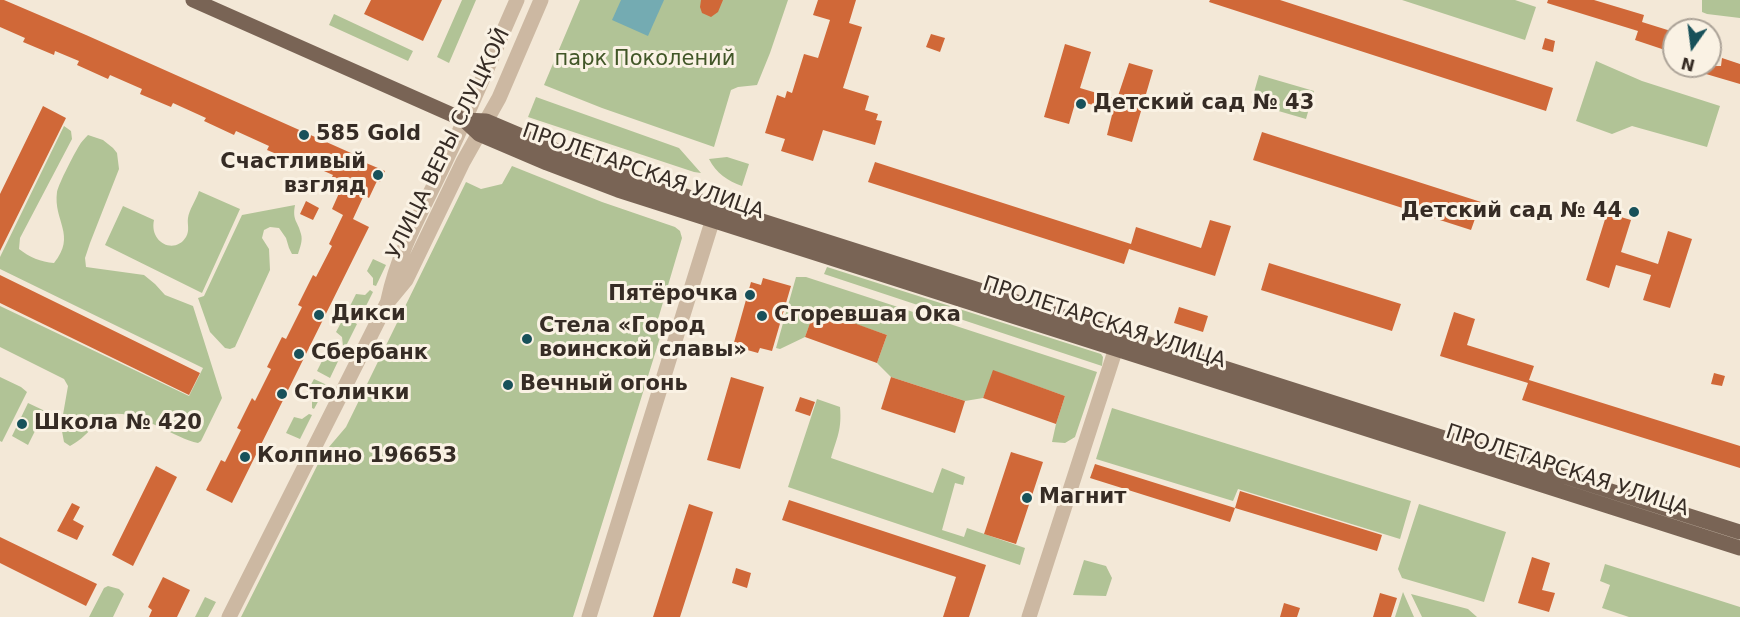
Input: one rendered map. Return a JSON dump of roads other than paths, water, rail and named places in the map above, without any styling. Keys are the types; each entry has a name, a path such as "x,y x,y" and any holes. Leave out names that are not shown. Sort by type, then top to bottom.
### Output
{"main road":[{"name":"ПРОЛЕТАРСКАЯ УЛИЦА","path":"193,0 482,128 590,165 714,213 1116,348 1740,548"},
{"name":"ПРОЛЕТАРСКАЯ УЛИЦА","path":"714,213 1740,532"}],"street":[{"name":"УЛИЦА ВЕРЫ СЛУЦКОЙ","path":"387,303 393,275 404,247 517,0"},
{"name":"УЛИЦА ВЕРЫ СЛУЦКОЙ","path":"230,617 387,303 406,280 499,98 541,0"},
{"path":"589,617 714,213"},
{"path":"1029,617 1116,348"}],"water":[{"path":"621,0 664,0 648,36 612,20"}],"place":[{"name":"Детский сад № 43","path":"1081,104"},
{"name":"585 Gold","path":"304,135"},
{"name":"Счастливый взгляд","path":"378,175"},
{"name":"Детский сад № 44","path":"1634,212"},
{"name":"Пятёрочка","path":"750,295"},
{"name":"Дикси","path":"319,315"},
{"name":"Сгоревшая Ока","path":"762,316"},
{"name":"Стела «Город воинской славы»","path":"527,339"},
{"name":"Сбербанк","path":"299,354"},
{"name":"Вечный огонь","path":"508,385"},
{"name":"Столички","path":"282,394"},
{"name":"Школа № 420","path":"22,424"},
{"name":"Колпино 196653","path":"245,457"},
{"name":"Магнит","path":"1027,498"}],"park label":[{"name":"парк Поколений","path":"645,60"}]}
